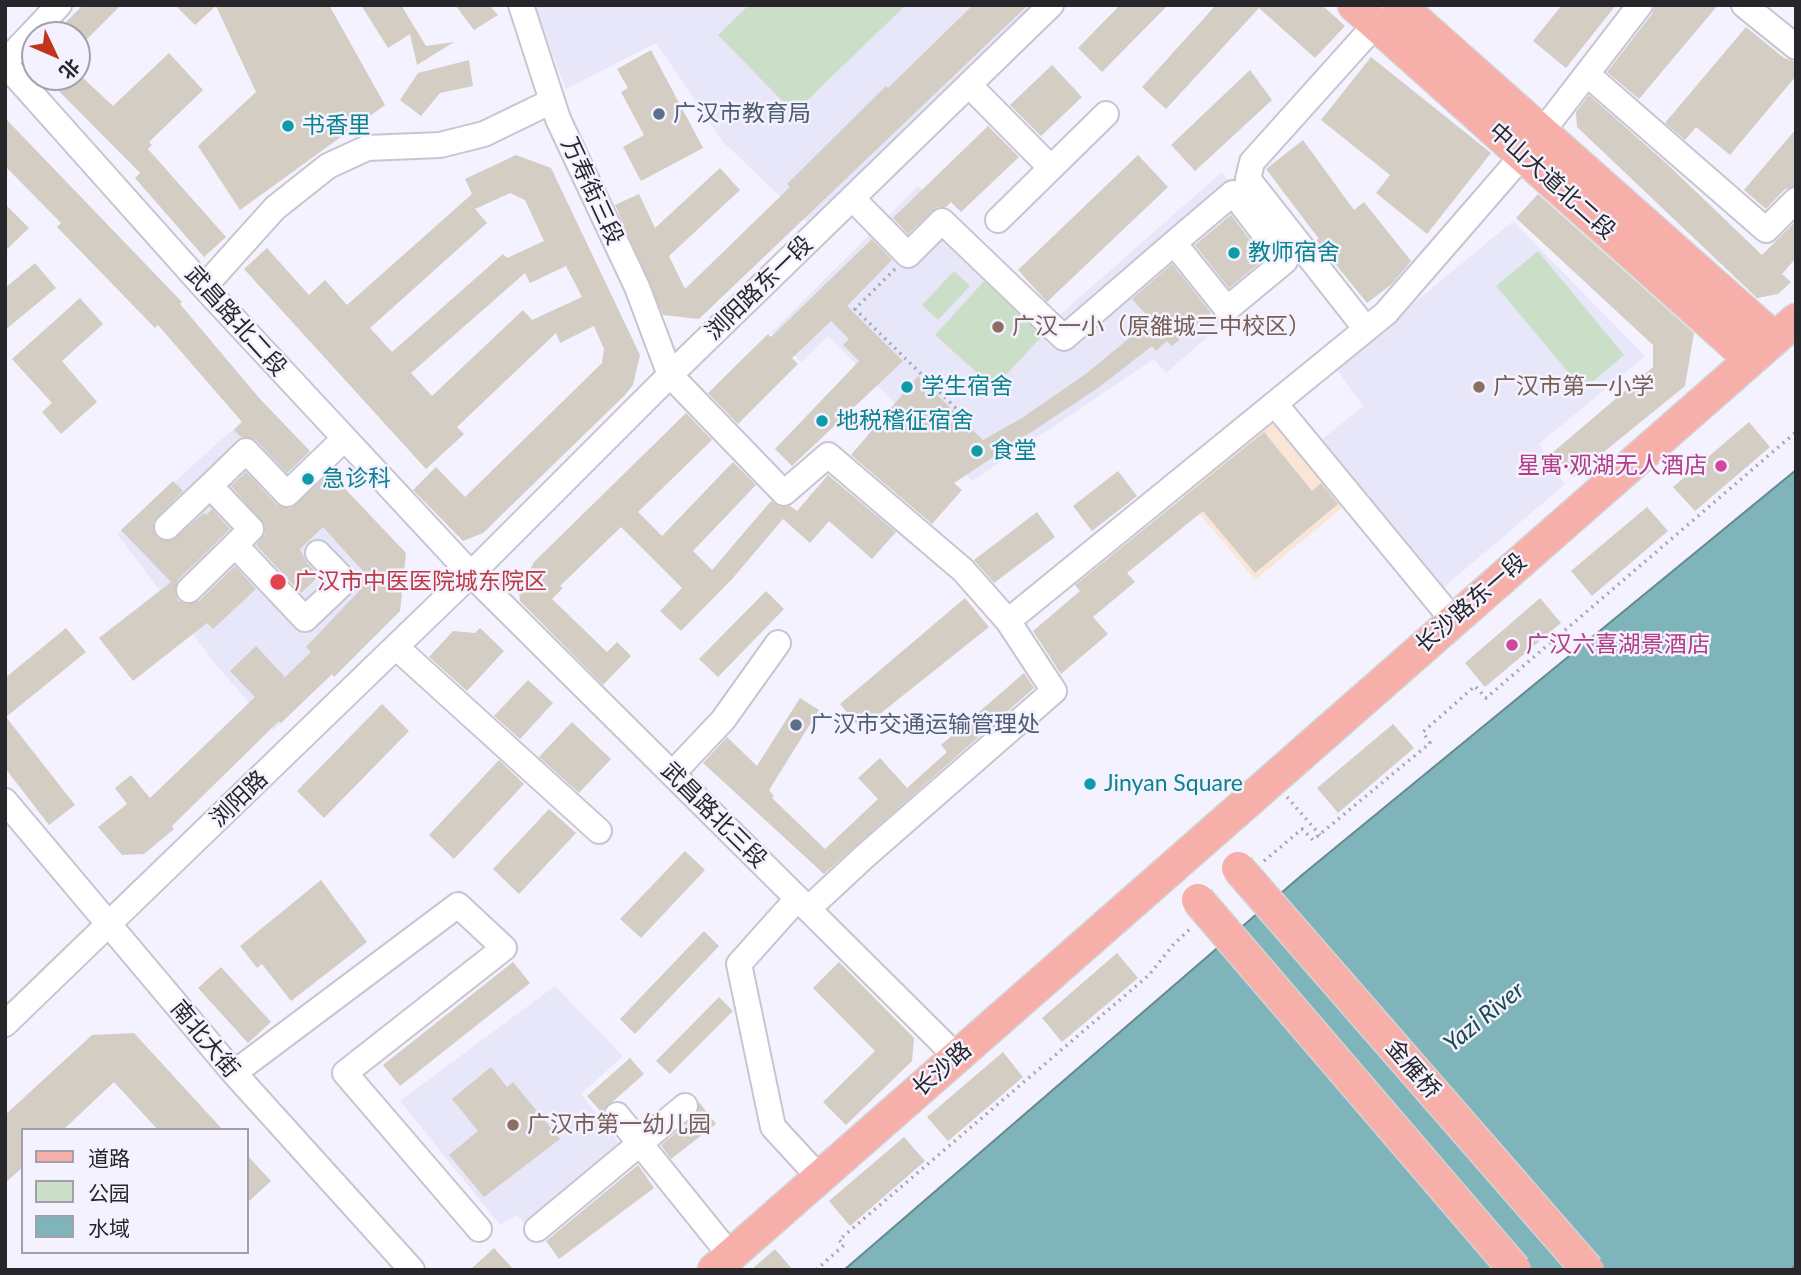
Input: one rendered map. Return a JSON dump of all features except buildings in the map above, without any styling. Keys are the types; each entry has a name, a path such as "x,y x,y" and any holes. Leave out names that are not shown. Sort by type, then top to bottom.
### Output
{"main road":[{"name":"中山大道北二段","path":"1376,12 1533,144 1785,329"},
{"name":"中山大道北二段","path":"1533,144 1749,358"},
{"name":"长沙路东一段","path":"1171,870 1271,779 1785,329"},
{"name":"金雁桥","path":"1209,834 1249,866 1588,1270"},
{"path":"1171,870 1195,914 1515,1270"},
{"name":"长沙路","path":"722,1262 1171,870"}],"street":[{"path":"5,63 59,5"},
{"name":"万寿街三段","path":"521,5 552,101 637,287 670,375"},
{"name":"浏阳路东一段","path":"471,574 670,375 1051,5"},
{"path":"1008,621 1386,313 1533,144 1640,5"},
{"path":"1744,5 1796,47"},
{"path":"1366,329 1248,179 1252,162 1376,12"},
{"name":"武昌路北二段","path":"5,63 204,287 471,574"},
{"path":"1587,74 1766,230 1796,200"},
{"path":"969,85 1051,168"},
{"path":"204,287 275,208 328,166 367,148 440,145 484,134 552,101"},
{"path":"998,220 1106,114"},
{"path":"852,198 908,255 942,221 1063,338 1174,243 1233,193 1285,261 1227,309 1174,243"},
{"path":"670,375 784,493 828,455 963,570 1008,621 1054,691 865,856 803,904 738,964 774,1127 819,1177"},
{"path":"1275,404 1452,620"},
{"path":"167,527 246,451 288,494 344,439"},
{"path":"189,590 251,529 210,486"},
{"path":"235,545 305,619 345,581 318,553"},
{"name":"浏阳路","path":"5,1024 471,574"},
{"name":"武昌路北三段","path":"471,574 956,1056"},
{"path":"672,774 723,720 778,643"},
{"path":"396,646 599,831"},
{"name":"南北大街","path":"5,801 234,1073 412,1270"},
{"path":"234,1073 457,905 504,948 345,1073 479,1229"},
{"path":"537,1229 685,1106"},
{"path":"617,1115 640,1143 722,1262"}],"path":[{"path":"908,255 855,309 974,426"},
{"path":"1249,866 1302,829 1313,840 1320,835 1430,743 1423,732 1475,686 1486,698 1796,432"},
{"path":"1271,779 1320,835"},
{"path":"816,1270 844,1245 839,1240 1149,975 1195,914"}],"shaded area":[{"path":"533,5 1032,5 808,223 723,142 656,43 566,89"},
{"name":"广汉一小（原雒城三中校区）","path":"1222,172 1293,262 1166,373 1154,359 972,481 828,336 801,362 771,333 918,186 1054,320"},
{"name":"广汉市第一小学","path":"1513,221 1645,356 1539,444 1565,484 1443,588 1319,442 1363,406 1336,368"},
{"name":"广汉市中医医院城东院区","path":"263,402 406,553 400,611 273,730 217,666 117,534"},
{"path":"1273,412 1348,503 1255,580 1178,488"},
{"name":"广汉市第一幼儿园","path":"555,986 623,1056 581,1094 625,1150 530,1230 517,1215 500,1225 400,1101"}],"green space":[{"path":"749,5 906,5 794,113 718,35"},
{"path":"1538,251 1624,355 1583,390 1496,286"},
{"path":"954,271 970,286 938,320 922,305"},
{"path":"984,281 1043,335 994,388 935,335"}],"water":[{"name":"Yazi River","path":"1796,470 1796,1264 1791,1270 844,1270 1302,875"}],"place":[{"name":"广汉市教育局","path":"659,114"},
{"name":"书香里","path":"288,126"},
{"name":"教师宿舍","path":"1234,253"},
{"name":"广汉一小（原雒城三中校区）","path":"998,327"},
{"name":"学生宿舍","path":"907,387"},
{"name":"广汉市第一小学","path":"1479,387"},
{"name":"地税稽征宿舍","path":"822,421"},
{"name":"食堂","path":"977,451"},
{"name":"星寓·观湖无人酒店","path":"1721,466"},
{"name":"急诊科","path":"308,479"},
{"name":"广汉市中医医院城东院区","path":"278,582"},
{"name":"广汉六喜湖景酒店","path":"1512,645"},
{"name":"广汉市交通运输管理处","path":"796,725"},
{"name":"Jinyan Square","path":"1090,784"},
{"name":"广汉市第一幼儿园","path":"513,1125"}]}
